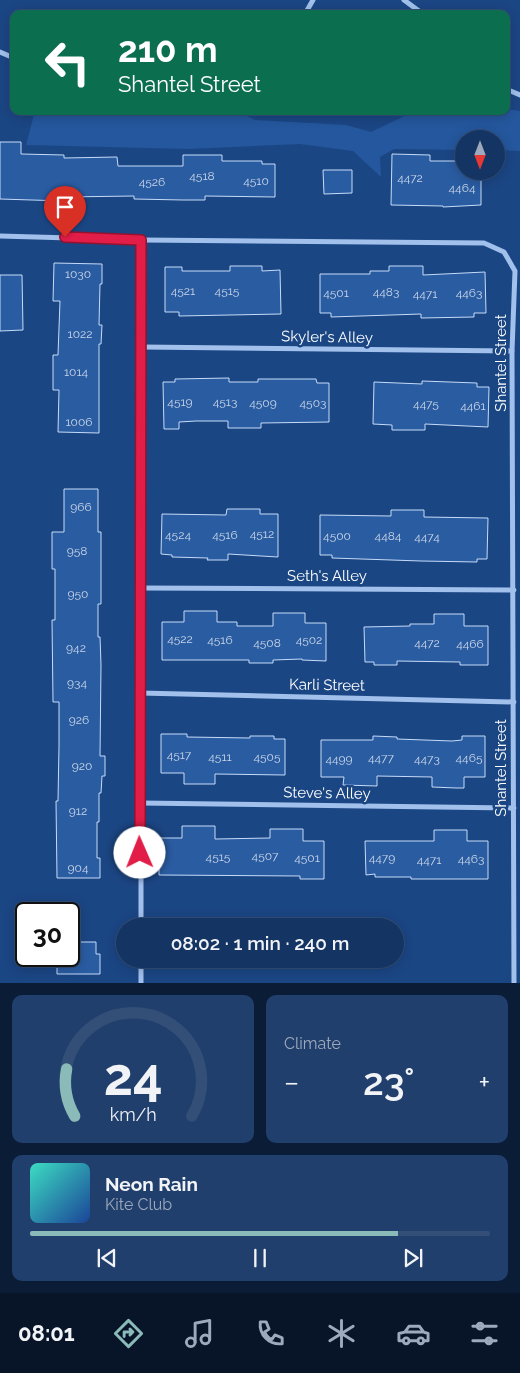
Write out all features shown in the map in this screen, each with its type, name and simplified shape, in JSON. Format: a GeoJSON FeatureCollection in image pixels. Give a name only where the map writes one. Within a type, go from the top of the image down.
{"type":"FeatureCollection","features":[{"type":"Feature","properties":{"kind":"street"},"geometry":{"type":"LineString","coordinates":[[404,0],[418,10]]}},
{"type":"Feature","properties":{"kind":"street","name":"Shantel Street"},"geometry":{"type":"LineString","coordinates":[[0,236],[141,240],[484,243],[504,252],[515,271],[512,351],[514,983]]}},
{"type":"Feature","properties":{"kind":"street"},"geometry":{"type":"LineString","coordinates":[[141,240],[141,918]]}},
{"type":"Feature","properties":{"kind":"street","name":"Skyler's Alley"},"geometry":{"type":"LineString","coordinates":[[142,347],[512,351]]}},
{"type":"Feature","properties":{"kind":"street","name":"Seth's Alley"},"geometry":{"type":"LineString","coordinates":[[140,588],[514,590]]}},
{"type":"Feature","properties":{"kind":"street","name":"Karli Street"},"geometry":{"type":"LineString","coordinates":[[140,693],[514,702]]}},
{"type":"Feature","properties":{"kind":"street","name":"Steve's Alley"},"geometry":{"type":"LineString","coordinates":[[140,803],[514,808]]}},
{"type":"Feature","properties":{"kind":"street"},"geometry":{"type":"LineString","coordinates":[[141,968],[141,983]]}},
{"type":"Feature","properties":{"kind":"shaded area"},"geometry":{"type":"Polygon","coordinates":[[[510,110],[520,111],[520,151],[505,150],[505,130],[455,130],[455,150],[394,149],[380,157],[381,177],[353,151],[300,144],[188,149],[26,145],[34,115],[245,115],[255,120],[346,125],[371,132],[407,115],[510,115],[510,110]]]}},
{"type":"Feature","properties":{"kind":"building"},"geometry":{"type":"Polygon","coordinates":[[[0,142],[21,142],[21,154],[64,155],[64,158],[117,157],[118,166],[183,166],[183,155],[222,155],[222,161],[262,161],[262,164],[275,164],[275,197],[205,196],[205,200],[134,199],[134,196],[64,197],[64,201],[0,199],[0,142]]]}},
{"type":"Feature","properties":{"kind":"building"},"geometry":{"type":"Polygon","coordinates":[[[392,154],[430,155],[430,161],[455,161],[455,180],[481,180],[481,205],[443,207],[391,205],[392,154]]]}},
{"type":"Feature","properties":{"kind":"building"},"geometry":{"type":"Polygon","coordinates":[[[323,170],[352,170],[352,193],[324,194],[323,170]]]}},
{"type":"Feature","properties":{"kind":"building"},"geometry":{"type":"Polygon","coordinates":[[[54,263],[102,264],[99,325],[102,325],[101,344],[99,344],[99,433],[58,432],[59,390],[53,390],[53,355],[58,355],[60,301],[53,301],[54,263]]]}},
{"type":"Feature","properties":{"kind":"building"},"geometry":{"type":"Polygon","coordinates":[[[230,266],[262,266],[262,271],[280,270],[281,314],[179,316],[179,312],[165,312],[165,267],[182,267],[182,271],[230,271],[230,266]]]}},
{"type":"Feature","properties":{"kind":"building"},"geometry":{"type":"Polygon","coordinates":[[[389,266],[423,266],[423,275],[485,272],[486,313],[474,313],[474,317],[421,318],[421,314],[331,317],[331,313],[320,313],[320,274],[370,274],[370,271],[389,271],[389,266]]]}},
{"type":"Feature","properties":{"kind":"building"},"geometry":{"type":"Polygon","coordinates":[[[0,275],[22,275],[23,330],[0,331],[0,275]]]}},
{"type":"Feature","properties":{"kind":"building"},"geometry":{"type":"Polygon","coordinates":[[[229,378],[229,382],[258,382],[258,379],[316,379],[317,383],[329,383],[329,422],[261,423],[261,428],[228,428],[228,421],[196,421],[179,422],[179,429],[164,429],[163,382],[175,382],[175,379],[229,378]]]}},
{"type":"Feature","properties":{"kind":"building"},"geometry":{"type":"Polygon","coordinates":[[[422,381],[477,383],[477,387],[489,387],[488,427],[425,424],[425,430],[392,430],[392,425],[373,424],[374,382],[422,384],[422,381]]]}},
{"type":"Feature","properties":{"kind":"building"},"geometry":{"type":"Polygon","coordinates":[[[64,489],[98,489],[98,532],[101,532],[101,604],[98,604],[98,637],[100,637],[101,665],[100,756],[105,756],[105,776],[102,776],[101,793],[99,793],[99,822],[97,822],[97,858],[100,858],[100,878],[57,878],[56,801],[58,801],[59,702],[53,702],[52,620],[55,620],[55,569],[52,569],[52,532],[64,532],[64,489]]]}},
{"type":"Feature","properties":{"kind":"building"},"geometry":{"type":"Polygon","coordinates":[[[227,509],[260,509],[260,514],[278,514],[278,557],[228,554],[228,560],[207,560],[208,558],[172,557],[172,555],[161,554],[162,514],[226,515],[227,509]]]}},
{"type":"Feature","properties":{"kind":"building"},"geometry":{"type":"Polygon","coordinates":[[[391,510],[424,510],[424,517],[488,518],[487,559],[477,559],[477,562],[421,561],[332,558],[332,555],[320,555],[320,515],[391,516],[391,510]]]}},
{"type":"Feature","properties":{"kind":"building"},"geometry":{"type":"Polygon","coordinates":[[[184,611],[217,611],[217,622],[237,622],[237,626],[273,626],[273,613],[305,613],[305,623],[326,623],[326,661],[302,659],[273,660],[273,663],[249,663],[249,660],[162,660],[162,622],[184,622],[184,611]]]}},
{"type":"Feature","properties":{"kind":"building"},"geometry":{"type":"Polygon","coordinates":[[[434,614],[464,614],[464,626],[488,626],[488,665],[460,665],[460,662],[397,661],[397,665],[374,665],[374,662],[365,662],[364,627],[434,624],[434,614]]]}},
{"type":"Feature","properties":{"kind":"building"},"geometry":{"type":"Polygon","coordinates":[[[161,734],[187,734],[187,737],[250,738],[250,736],[274,736],[274,739],[285,739],[285,775],[215,774],[215,784],[184,784],[184,773],[161,773],[161,734]]]}},
{"type":"Feature","properties":{"kind":"building"},"geometry":{"type":"Polygon","coordinates":[[[373,736],[452,741],[462,740],[462,736],[485,736],[485,777],[464,777],[464,788],[456,788],[432,787],[432,777],[377,776],[377,786],[343,785],[344,777],[321,777],[321,740],[373,740],[373,736]]]}},
{"type":"Feature","properties":{"kind":"building"},"geometry":{"type":"Polygon","coordinates":[[[182,826],[215,826],[215,839],[270,838],[270,829],[303,829],[303,841],[324,841],[324,879],[300,879],[300,876],[159,875],[159,838],[182,838],[182,826]]]}},
{"type":"Feature","properties":{"kind":"building"},"geometry":{"type":"Polygon","coordinates":[[[434,830],[467,830],[467,841],[488,841],[488,879],[411,879],[411,877],[375,877],[375,874],[366,875],[365,841],[434,841],[434,830]]]}},
{"type":"Feature","properties":{"kind":"building"},"geometry":{"type":"Polygon","coordinates":[[[80,942],[96,942],[96,954],[100,954],[100,974],[57,974],[57,967],[80,967],[80,942]]]}},
{"type":"Feature","properties":{"kind":"route"},"geometry":{"type":"LineString","coordinates":[[65,237],[141,240],[140,853]]}}]}
